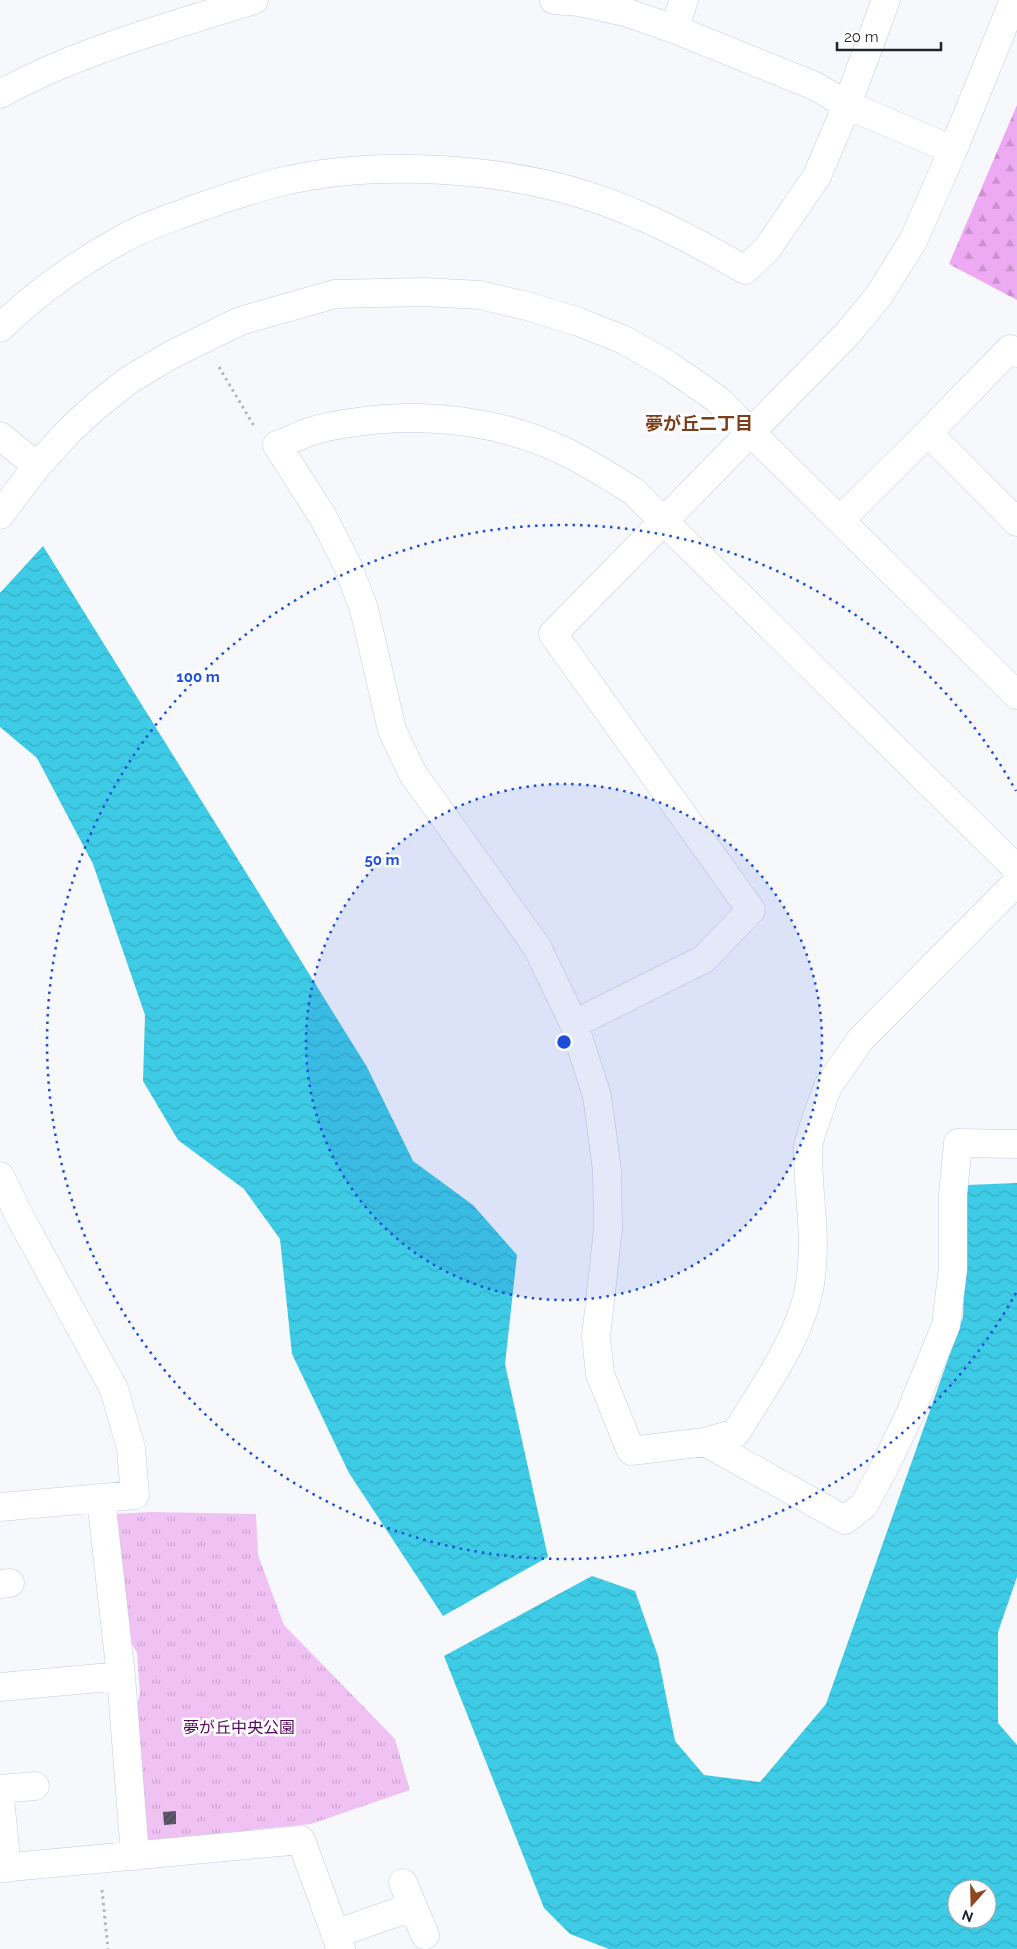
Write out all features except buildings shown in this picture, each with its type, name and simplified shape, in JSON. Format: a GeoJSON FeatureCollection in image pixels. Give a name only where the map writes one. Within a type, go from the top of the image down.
{"type":"FeatureCollection","features":[{"type":"Feature","properties":{"kind":"street"},"geometry":{"type":"LineString","coordinates":[[0,94],[46,71],[94,53],[254,0]]}},
{"type":"Feature","properties":{"kind":"street"},"geometry":{"type":"LineString","coordinates":[[554,0],[579,2],[625,12],[674,29],[815,86],[847,105],[953,150]]}},
{"type":"Feature","properties":{"kind":"street"},"geometry":{"type":"LineString","coordinates":[[674,29],[684,0]]}},
{"type":"Feature","properties":{"kind":"street"},"geometry":{"type":"LineString","coordinates":[[0,328],[40,294],[81,265],[126,237],[160,222],[244,192],[281,181],[333,173],[376,170],[455,170],[549,185],[593,197],[650,219],[693,240],[745,270],[768,249],[817,176],[847,105],[886,0]]}},
{"type":"Feature","properties":{"kind":"street"},"geometry":{"type":"LineString","coordinates":[[574,1024],[704,959],[751,910],[553,634],[848,333],[878,297],[913,241],[953,150],[1014,0]]}},
{"type":"Feature","properties":{"kind":"street"},"geometry":{"type":"LineString","coordinates":[[0,515],[37,466],[70,430],[102,400],[129,380],[240,321],[335,294],[414,292],[480,295],[527,306],[579,322],[624,340],[668,365],[717,399],[752,431],[1017,695]]}},
{"type":"Feature","properties":{"kind":"street"},"geometry":{"type":"LineString","coordinates":[[841,519],[1010,349],[1017,354]]}},
{"type":"Feature","properties":{"kind":"street"},"geometry":{"type":"LineString","coordinates":[[1017,869],[633,491],[566,452],[526,436],[484,425],[426,417],[382,419],[340,425],[310,432],[277,445],[323,518],[348,566],[364,609],[392,730],[413,774],[537,947],[574,1024],[597,1096],[608,1170],[608,1229],[596,1337],[600,1374],[631,1451],[705,1442],[736,1433],[793,1336],[807,1300],[812,1274],[808,1146],[828,1086],[861,1039],[1017,882]]}},
{"type":"Feature","properties":{"kind":"street"},"geometry":{"type":"LineString","coordinates":[[928,433],[1017,522]]}},
{"type":"Feature","properties":{"kind":"street"},"geometry":{"type":"LineString","coordinates":[[0,436],[37,466]]}},
{"type":"Feature","properties":{"kind":"street"},"geometry":{"type":"LineString","coordinates":[[705,1442],[845,1520],[864,1505],[885,1466],[908,1416],[946,1325],[953,1268],[953,1194],[958,1143],[1017,1144]]}},
{"type":"Feature","properties":{"kind":"street"},"geometry":{"type":"LineString","coordinates":[[0,1176],[21,1219],[114,1389],[131,1448],[135,1495],[0,1507]]}},
{"type":"Feature","properties":{"kind":"street"},"geometry":{"type":"LineString","coordinates":[[101,1499],[121,1676],[135,1856]]}},
{"type":"Feature","properties":{"kind":"street"},"geometry":{"type":"LineString","coordinates":[[0,1687],[121,1676]]}},
{"type":"Feature","properties":{"kind":"street"},"geometry":{"type":"LineString","coordinates":[[0,1789],[35,1786]]}},
{"type":"Feature","properties":{"kind":"street"},"geometry":{"type":"LineString","coordinates":[[0,1798],[4,1868],[301,1840],[338,1942],[408,1895],[425,1935]]}},
{"type":"Feature","properties":{"kind":"path"},"geometry":{"type":"LineString","coordinates":[[203,339],[257,432],[277,445]]}},
{"type":"Feature","properties":{"kind":"path"},"geometry":{"type":"LineString","coordinates":[[97,1859],[108,1949]]}},
{"type":"Feature","properties":{"kind":"green space"},"geometry":{"type":"Polygon","coordinates":[[[1017,105],[1017,300],[949,264],[1017,105]]]}},
{"type":"Feature","properties":{"kind":"green space","name":"夢が丘中央公園"},"geometry":{"type":"Polygon","coordinates":[[[150,1512],[256,1514],[258,1555],[284,1625],[395,1739],[410,1790],[311,1824],[148,1840],[134,1720],[140,1693],[137,1653],[124,1629],[116,1514],[150,1512]]]}},
{"type":"Feature","properties":{"kind":"water"},"geometry":{"type":"Polygon","coordinates":[[[43,546],[367,1067],[413,1161],[473,1205],[517,1255],[505,1364],[548,1557],[443,1616],[349,1473],[292,1354],[280,1239],[244,1189],[178,1140],[143,1081],[145,1015],[93,864],[37,758],[0,727],[0,593],[43,546]]]}},
{"type":"Feature","properties":{"kind":"water"},"geometry":{"type":"Polygon","coordinates":[[[1017,1183],[1017,1577],[998,1632],[998,1723],[1017,1745],[1017,1949],[609,1949],[570,1934],[544,1908],[444,1656],[592,1576],[635,1591],[658,1656],[675,1741],[704,1775],[760,1782],[826,1704],[963,1317],[967,1185],[1017,1183]]]}},
{"type":"Feature","properties":{"kind":"district","name":"夢が丘二丁目"},"geometry":{"type":"Point","coordinates":[699,424]}}]}
